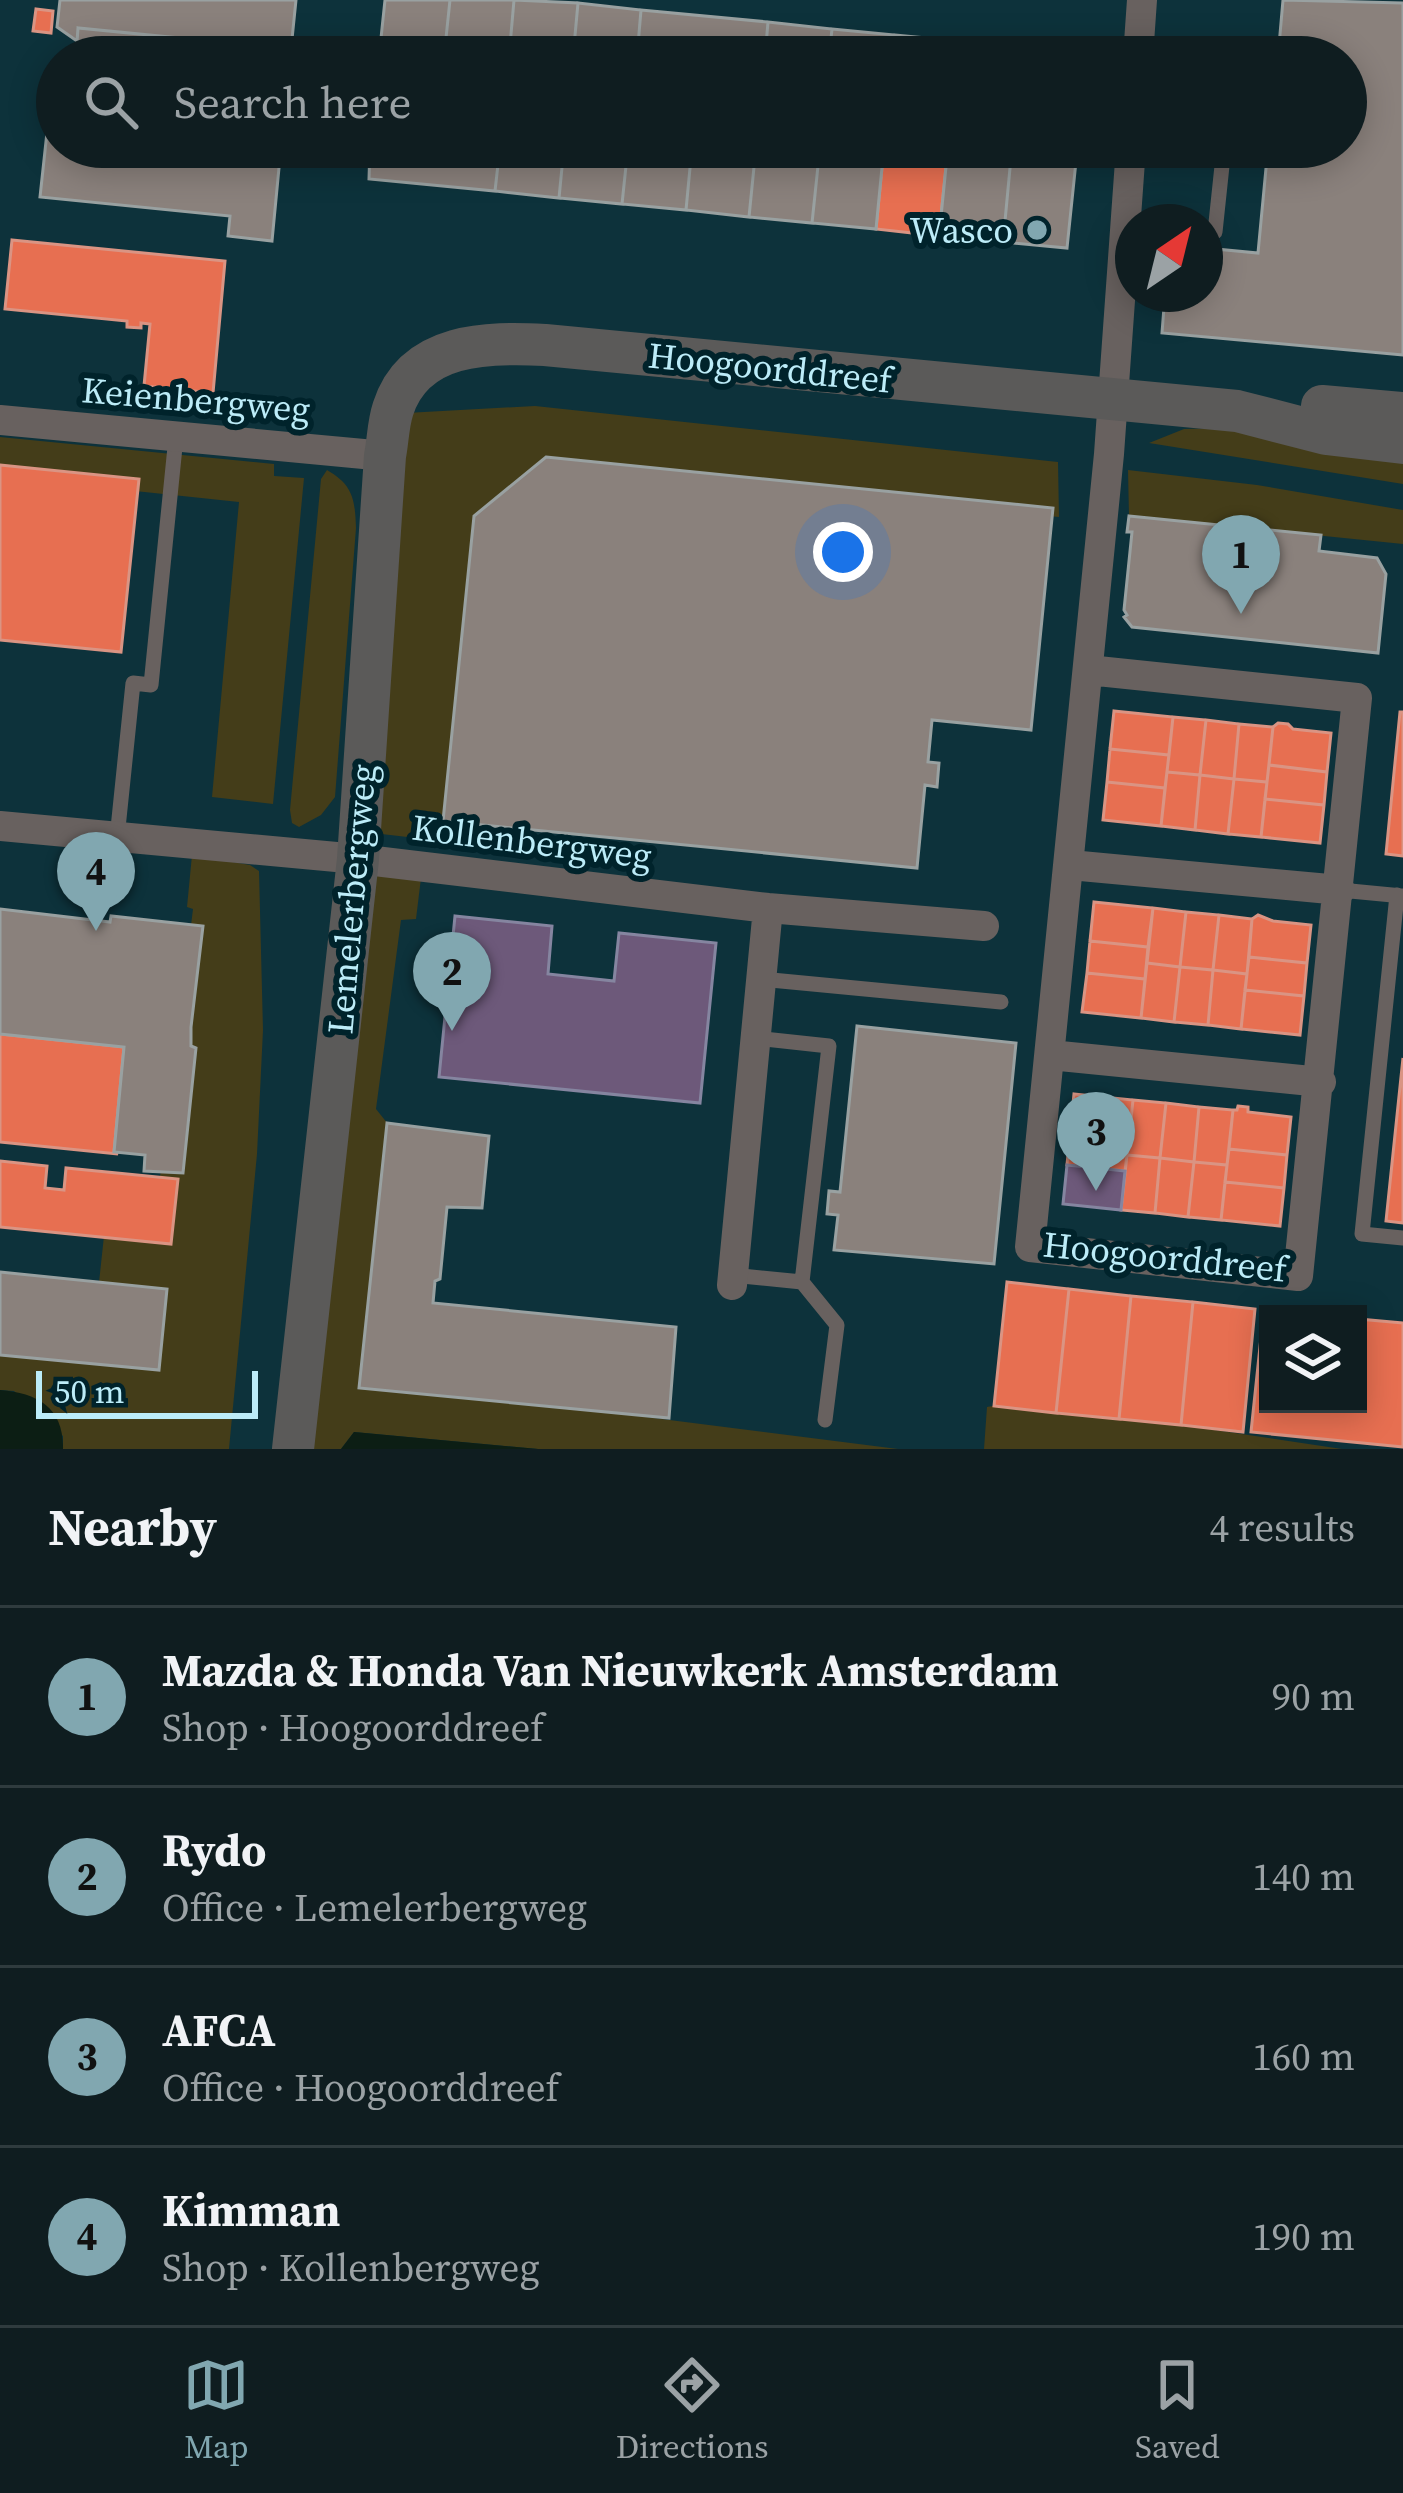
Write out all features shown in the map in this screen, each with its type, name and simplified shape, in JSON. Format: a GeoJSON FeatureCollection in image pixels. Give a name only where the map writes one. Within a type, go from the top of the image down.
{"type":"FeatureCollection","features":[{"type":"Feature","properties":{"kind":"street"},"geometry":{"type":"LineString","coordinates":[[1139,36],[1141,0]]}},
{"type":"Feature","properties":{"kind":"street"},"geometry":{"type":"LineString","coordinates":[[1130,168],[1130,204]]}},
{"type":"Feature","properties":{"kind":"street"},"geometry":{"type":"LineString","coordinates":[[1113,400],[1121,312]]}},
{"type":"Feature","properties":{"kind":"street","name":"Hoogoorddreef"},"geometry":{"type":"LineString","coordinates":[[430,362],[458,348],[492,343],[545,345],[1237,411],[1326,434],[1403,443]]}},
{"type":"Feature","properties":{"kind":"street","name":"Lemelerbergweg"},"geometry":{"type":"LineString","coordinates":[[292,1449],[358,859],[385,456],[393,408],[412,377],[430,362]]}},
{"type":"Feature","properties":{"kind":"street","name":"Hoogoorddreef"},"geometry":{"type":"LineString","coordinates":[[1088,670],[1358,698],[1298,1276],[1030,1247],[1113,400]]}},
{"type":"Feature","properties":{"kind":"street","name":"Hoogoorddreef"},"geometry":{"type":"LineString","coordinates":[[1237,411],[1289,404],[1403,412]]}},
{"type":"Feature","properties":{"kind":"street","name":"Keienbergweg"},"geometry":{"type":"LineString","coordinates":[[0,420],[385,456]]}},
{"type":"Feature","properties":{"kind":"street","name":"Kollenbergweg"},"geometry":{"type":"LineString","coordinates":[[0,826],[358,859],[768,908],[984,926]]}},
{"type":"Feature","properties":{"kind":"street"},"geometry":{"type":"LineString","coordinates":[[1070,865],[1340,890]]}},
{"type":"Feature","properties":{"kind":"street"},"geometry":{"type":"LineString","coordinates":[[732,1280],[768,908]]}},
{"type":"Feature","properties":{"kind":"street"},"geometry":{"type":"LineString","coordinates":[[1050,1055],[1321,1082]]}},
{"type":"Feature","properties":{"kind":"lane"},"geometry":{"type":"LineString","coordinates":[[1218,204],[1222,168]]}},
{"type":"Feature","properties":{"kind":"lane"},"geometry":{"type":"LineString","coordinates":[[116,838],[133,683],[151,685],[176,437]]}},
{"type":"Feature","properties":{"kind":"lane"},"geometry":{"type":"LineString","coordinates":[[1340,890],[1400,896],[1362,1234],[1403,1238]]}},
{"type":"Feature","properties":{"kind":"lane"},"geometry":{"type":"LineString","coordinates":[[761,980],[1001,1002]]}},
{"type":"Feature","properties":{"kind":"lane"},"geometry":{"type":"LineString","coordinates":[[755,1038],[830,1046],[802,1282],[837,1325],[825,1420]]}},
{"type":"Feature","properties":{"kind":"lane"},"geometry":{"type":"LineString","coordinates":[[732,1280],[802,1282]]}},
{"type":"Feature","properties":{"kind":"shaded area"},"geometry":{"type":"Polygon","coordinates":[[[0,0],[1403,0],[1403,1449],[0,1449],[0,0]]]}},
{"type":"Feature","properties":{"kind":"shaded area"},"geometry":{"type":"Polygon","coordinates":[[[535,406],[1058,462],[1059,517],[554,467],[485,522],[457,827],[442,841],[364,832],[406,413],[535,406]]]}},
{"type":"Feature","properties":{"kind":"shaded area"},"geometry":{"type":"Polygon","coordinates":[[[1224,428],[1403,460],[1403,484],[1149,443],[1184,429],[1224,428]]]}},
{"type":"Feature","properties":{"kind":"shaded area"},"geometry":{"type":"Polygon","coordinates":[[[0,437],[274,464],[274,476],[304,478],[273,804],[212,797],[239,502],[135,491],[135,478],[0,465],[0,437]]]}},
{"type":"Feature","properties":{"kind":"shaded area"},"geometry":{"type":"Polygon","coordinates":[[[327,470],[351,494],[356,528],[335,797],[321,815],[299,827],[292,823],[290,810],[321,479],[327,470]]]}},
{"type":"Feature","properties":{"kind":"shaded area"},"geometry":{"type":"Polygon","coordinates":[[[1128,470],[1257,485],[1403,510],[1403,544],[1129,516],[1128,470]]]}},
{"type":"Feature","properties":{"kind":"shaded area"},"geometry":{"type":"Polygon","coordinates":[[[192,855],[250,865],[259,871],[263,1030],[257,1154],[229,1449],[63,1449],[63,1436],[14,1391],[0,1390],[0,1349],[91,1357],[110,1180],[159,1185],[193,909],[187,907],[192,855]]]}},
{"type":"Feature","properties":{"kind":"shaded area"},"geometry":{"type":"Polygon","coordinates":[[[364,873],[421,878],[416,919],[401,920],[376,1109],[388,1124],[362,1381],[898,1449],[538,1449],[354,1432],[341,1449],[305,1449],[364,873]]]}},
{"type":"Feature","properties":{"kind":"shaded area"},"geometry":{"type":"Polygon","coordinates":[[[0,1390],[46,1405],[59,1423],[63,1449],[0,1449],[0,1390]]]}},
{"type":"Feature","properties":{"kind":"shaded area"},"geometry":{"type":"Polygon","coordinates":[[[1020,1401],[1342,1449],[984,1449],[987,1407],[1020,1401]]]}},
{"type":"Feature","properties":{"kind":"shaded area"},"geometry":{"type":"Polygon","coordinates":[[[354,1432],[538,1449],[341,1449],[354,1432]]]}},
{"type":"Feature","properties":{"kind":"building: Shops"},"geometry":{"type":"Polygon","coordinates":[[[36,9],[53,11],[51,33],[33,31],[36,9]]]}},
{"type":"Feature","properties":{"kind":"building: Shops"},"geometry":{"type":"Polygon","coordinates":[[[882,168],[946,168],[939,236],[876,229],[882,168]]]}},
{"type":"Feature","properties":{"kind":"building: Shops"},"geometry":{"type":"Polygon","coordinates":[[[12,240],[225,261],[213,393],[144,386],[150,324],[127,327],[127,321],[5,309],[12,240]]]}},
{"type":"Feature","properties":{"kind":"building: Shops"},"geometry":{"type":"Polygon","coordinates":[[[0,465],[139,479],[121,652],[0,640],[0,465]]]}},
{"type":"Feature","properties":{"kind":"building: Shops"},"geometry":{"type":"Polygon","coordinates":[[[1114,711],[1173,717],[1169,755],[1110,749],[1114,711]]]}},
{"type":"Feature","properties":{"kind":"building: Shops"},"geometry":{"type":"Polygon","coordinates":[[[1403,712],[1403,856],[1386,854],[1403,712]]]}},
{"type":"Feature","properties":{"kind":"building: Shops"},"geometry":{"type":"Polygon","coordinates":[[[1173,717],[1206,720],[1200,775],[1167,772],[1173,717]]]}},
{"type":"Feature","properties":{"kind":"building: Shops"},"geometry":{"type":"Polygon","coordinates":[[[1206,720],[1239,724],[1234,779],[1200,775],[1206,720]]]}},
{"type":"Feature","properties":{"kind":"building: Shops"},"geometry":{"type":"Polygon","coordinates":[[[1278,723],[1331,733],[1327,772],[1269,765],[1273,727],[1278,723]]]}},
{"type":"Feature","properties":{"kind":"building: Shops"},"geometry":{"type":"Polygon","coordinates":[[[1239,724],[1273,727],[1267,782],[1234,779],[1239,724]]]}},
{"type":"Feature","properties":{"kind":"building: Shops"},"geometry":{"type":"Polygon","coordinates":[[[1110,749],[1169,755],[1165,788],[1107,782],[1110,749]]]}},
{"type":"Feature","properties":{"kind":"building: Shops"},"geometry":{"type":"Polygon","coordinates":[[[1269,765],[1327,772],[1324,805],[1265,799],[1269,765]]]}},
{"type":"Feature","properties":{"kind":"building: Shops"},"geometry":{"type":"Polygon","coordinates":[[[1167,772],[1200,775],[1195,830],[1161,826],[1167,772]]]}},
{"type":"Feature","properties":{"kind":"building: Shops"},"geometry":{"type":"Polygon","coordinates":[[[1200,775],[1234,779],[1228,834],[1195,830],[1200,775]]]}},
{"type":"Feature","properties":{"kind":"building: Shops"},"geometry":{"type":"Polygon","coordinates":[[[1234,779],[1267,782],[1261,837],[1228,834],[1234,779]]]}},
{"type":"Feature","properties":{"kind":"building: Shops"},"geometry":{"type":"Polygon","coordinates":[[[1107,782],[1165,788],[1161,826],[1103,820],[1107,782]]]}},
{"type":"Feature","properties":{"kind":"building: Shops"},"geometry":{"type":"Polygon","coordinates":[[[1265,799],[1324,805],[1320,843],[1261,837],[1265,799]]]}},
{"type":"Feature","properties":{"kind":"building: Shops"},"geometry":{"type":"Polygon","coordinates":[[[1094,902],[1153,908],[1148,947],[1090,941],[1094,902]]]}},
{"type":"Feature","properties":{"kind":"building: Shops"},"geometry":{"type":"Polygon","coordinates":[[[1153,908],[1186,912],[1180,967],[1147,963],[1153,908]]]}},
{"type":"Feature","properties":{"kind":"building: Shops"},"geometry":{"type":"Polygon","coordinates":[[[1186,912],[1219,915],[1213,970],[1180,967],[1186,912]]]}},
{"type":"Feature","properties":{"kind":"building: Shops"},"geometry":{"type":"Polygon","coordinates":[[[1219,915],[1252,919],[1247,974],[1213,970],[1219,915]]]}},
{"type":"Feature","properties":{"kind":"building: Shops"},"geometry":{"type":"Polygon","coordinates":[[[1258,915],[1311,925],[1307,963],[1249,957],[1252,919],[1258,915]]]}},
{"type":"Feature","properties":{"kind":"building: Shops"},"geometry":{"type":"Polygon","coordinates":[[[1090,941],[1148,947],[1145,979],[1087,973],[1090,941]]]}},
{"type":"Feature","properties":{"kind":"building: Shops"},"geometry":{"type":"Polygon","coordinates":[[[1249,957],[1307,963],[1304,996],[1245,990],[1249,957]]]}},
{"type":"Feature","properties":{"kind":"building: Shops"},"geometry":{"type":"Polygon","coordinates":[[[1147,963],[1180,967],[1174,1022],[1141,1018],[1147,963]]]}},
{"type":"Feature","properties":{"kind":"building: Shops"},"geometry":{"type":"Polygon","coordinates":[[[1180,967],[1213,970],[1208,1025],[1174,1022],[1180,967]]]}},
{"type":"Feature","properties":{"kind":"building: Shops"},"geometry":{"type":"Polygon","coordinates":[[[1213,970],[1247,974],[1241,1029],[1208,1025],[1213,970]]]}},
{"type":"Feature","properties":{"kind":"building: Shops"},"geometry":{"type":"Polygon","coordinates":[[[1087,973],[1145,979],[1141,1018],[1082,1012],[1087,973]]]}},
{"type":"Feature","properties":{"kind":"building: Shops"},"geometry":{"type":"Polygon","coordinates":[[[1245,990],[1304,996],[1300,1035],[1241,1029],[1245,990]]]}},
{"type":"Feature","properties":{"kind":"building: Shops"},"geometry":{"type":"Polygon","coordinates":[[[0,1034],[124,1047],[114,1152],[118,1154],[0,1142],[0,1034]]]}},
{"type":"Feature","properties":{"kind":"building: Shops"},"geometry":{"type":"Polygon","coordinates":[[[1403,1058],[1403,1223],[1386,1221],[1403,1058]]]}},
{"type":"Feature","properties":{"kind":"building: Shops"},"geometry":{"type":"Polygon","coordinates":[[[1074,1094],[1133,1100],[1129,1138],[1070,1132],[1074,1094]]]}},
{"type":"Feature","properties":{"kind":"building: Shops"},"geometry":{"type":"Polygon","coordinates":[[[1133,1100],[1166,1103],[1160,1158],[1127,1155],[1133,1100]]]}},
{"type":"Feature","properties":{"kind":"building: Shops"},"geometry":{"type":"Polygon","coordinates":[[[1166,1103],[1199,1107],[1194,1162],[1160,1158],[1166,1103]]]}},
{"type":"Feature","properties":{"kind":"building: Shops"},"geometry":{"type":"Polygon","coordinates":[[[1199,1107],[1233,1110],[1227,1165],[1194,1162],[1199,1107]]]}},
{"type":"Feature","properties":{"kind":"building: Shops"},"geometry":{"type":"Polygon","coordinates":[[[1248,1107],[1248,1112],[1291,1117],[1287,1155],[1229,1149],[1233,1110],[1248,1107]]]}},
{"type":"Feature","properties":{"kind":"building: Shops"},"geometry":{"type":"Polygon","coordinates":[[[1070,1132],[1129,1138],[1125,1171],[1067,1165],[1070,1132]]]}},
{"type":"Feature","properties":{"kind":"building: Shops"},"geometry":{"type":"Polygon","coordinates":[[[1229,1149],[1287,1155],[1284,1188],[1225,1182],[1229,1149]]]}},
{"type":"Feature","properties":{"kind":"building: Shops"},"geometry":{"type":"Polygon","coordinates":[[[1127,1155],[1160,1158],[1155,1213],[1121,1210],[1127,1155]]]}},
{"type":"Feature","properties":{"kind":"building: Shops"},"geometry":{"type":"Polygon","coordinates":[[[1160,1158],[1194,1162],[1188,1217],[1155,1213],[1160,1158]]]}},
{"type":"Feature","properties":{"kind":"building: Shops"},"geometry":{"type":"Polygon","coordinates":[[[0,1161],[47,1166],[45,1188],[64,1190],[66,1168],[178,1179],[171,1244],[0,1227],[0,1161]]]}},
{"type":"Feature","properties":{"kind":"building: Shops"},"geometry":{"type":"Polygon","coordinates":[[[1194,1162],[1227,1165],[1221,1220],[1188,1217],[1194,1162]]]}},
{"type":"Feature","properties":{"kind":"building: Shops"},"geometry":{"type":"Polygon","coordinates":[[[1225,1182],[1284,1188],[1280,1226],[1221,1220],[1225,1182]]]}},
{"type":"Feature","properties":{"kind":"building: Shops"},"geometry":{"type":"Polygon","coordinates":[[[1007,1282],[1069,1289],[1056,1413],[994,1406],[1007,1282]]]}},
{"type":"Feature","properties":{"kind":"building: Shops"},"geometry":{"type":"Polygon","coordinates":[[[1069,1289],[1131,1296],[1119,1419],[1056,1413],[1069,1289]]]}},
{"type":"Feature","properties":{"kind":"building: Shops"},"geometry":{"type":"Polygon","coordinates":[[[1131,1296],[1193,1302],[1181,1425],[1119,1419],[1131,1296]]]}},
{"type":"Feature","properties":{"kind":"building: Shops"},"geometry":{"type":"Polygon","coordinates":[[[1193,1302],[1255,1309],[1243,1432],[1181,1425],[1193,1302]]]}},
{"type":"Feature","properties":{"kind":"building: Shops"},"geometry":{"type":"Polygon","coordinates":[[[1367,1320],[1403,1323],[1403,1447],[1251,1432],[1259,1356],[1259,1413],[1367,1413],[1367,1320]]]}},
{"type":"Feature","properties":{"kind":"building: Offices"},"geometry":{"type":"Polygon","coordinates":[[[455,916],[552,926],[548,974],[614,981],[619,933],[716,943],[700,1103],[439,1077],[455,916]]]}},
{"type":"Feature","properties":{"kind":"building: Offices"},"geometry":{"type":"Polygon","coordinates":[[[1067,1165],[1125,1171],[1121,1210],[1063,1204],[1067,1165]]]}},
{"type":"Feature","properties":{"kind":"building: Industry"},"geometry":{"type":"Polygon","coordinates":[[[60,0],[296,0],[292,36],[159,36],[78,28],[77,36],[70,36],[57,27],[60,0]]]}},
{"type":"Feature","properties":{"kind":"building: Industry"},"geometry":{"type":"Polygon","coordinates":[[[385,0],[450,0],[446,36],[381,36],[385,0]]]}},
{"type":"Feature","properties":{"kind":"building: Industry"},"geometry":{"type":"Polygon","coordinates":[[[450,0],[514,0],[511,36],[446,36],[450,0]]]}},
{"type":"Feature","properties":{"kind":"building: Industry"},"geometry":{"type":"Polygon","coordinates":[[[514,0],[578,3],[575,36],[511,36],[514,0]]]}},
{"type":"Feature","properties":{"kind":"building: Industry"},"geometry":{"type":"Polygon","coordinates":[[[1283,0],[1403,3],[1403,355],[1162,333],[1164,312],[1223,312],[1223,250],[1258,253],[1266,168],[1367,168],[1367,36],[1280,36],[1283,0]]]}},
{"type":"Feature","properties":{"kind":"building: Industry"},"geometry":{"type":"Polygon","coordinates":[[[578,3],[641,10],[639,36],[575,36],[578,3]]]}},
{"type":"Feature","properties":{"kind":"building: Industry"},"geometry":{"type":"Polygon","coordinates":[[[641,10],[768,22],[767,36],[639,36],[641,10]]]}},
{"type":"Feature","properties":{"kind":"building: Industry"},"geometry":{"type":"Polygon","coordinates":[[[768,22],[832,29],[831,36],[767,36],[768,22]]]}},
{"type":"Feature","properties":{"kind":"building: Industry"},"geometry":{"type":"Polygon","coordinates":[[[78,28],[159,36],[77,36],[78,28]]]}},
{"type":"Feature","properties":{"kind":"building: Industry"},"geometry":{"type":"Polygon","coordinates":[[[832,29],[895,35],[895,36],[831,36],[832,29]]]}},
{"type":"Feature","properties":{"kind":"building: Industry"},"geometry":{"type":"Polygon","coordinates":[[[43,168],[279,168],[272,241],[228,236],[230,216],[40,197],[43,168]]]}},
{"type":"Feature","properties":{"kind":"building: Industry"},"geometry":{"type":"Polygon","coordinates":[[[369,168],[498,168],[495,191],[369,179],[369,168]]]}},
{"type":"Feature","properties":{"kind":"building: Industry"},"geometry":{"type":"Polygon","coordinates":[[[498,168],[562,168],[559,198],[495,191],[498,168]]]}},
{"type":"Feature","properties":{"kind":"building: Industry"},"geometry":{"type":"Polygon","coordinates":[[[562,168],[626,168],[622,204],[559,198],[562,168]]]}},
{"type":"Feature","properties":{"kind":"building: Industry"},"geometry":{"type":"Polygon","coordinates":[[[626,168],[690,168],[686,210],[622,204],[626,168]]]}},
{"type":"Feature","properties":{"kind":"building: Industry"},"geometry":{"type":"Polygon","coordinates":[[[690,168],[754,168],[749,217],[686,210],[690,168]]]}},
{"type":"Feature","properties":{"kind":"building: Industry"},"geometry":{"type":"Polygon","coordinates":[[[754,168],[818,168],[812,223],[749,217],[754,168]]]}},
{"type":"Feature","properties":{"kind":"building: Industry"},"geometry":{"type":"Polygon","coordinates":[[[818,168],[882,168],[876,229],[812,223],[818,168]]]}},
{"type":"Feature","properties":{"kind":"building: Industry"},"geometry":{"type":"Polygon","coordinates":[[[946,168],[1010,168],[1003,242],[939,236],[946,168]]]}},
{"type":"Feature","properties":{"kind":"building: Industry"},"geometry":{"type":"Polygon","coordinates":[[[1010,168],[1075,168],[1067,248],[1003,242],[1010,168]]]}},
{"type":"Feature","properties":{"kind":"building: Industry"},"geometry":{"type":"Polygon","coordinates":[[[546,457],[1053,508],[1031,730],[932,720],[928,762],[939,763],[937,787],[925,785],[917,868],[443,821],[474,516],[546,457]]]}},
{"type":"Feature","properties":{"kind":"building: Industry"},"geometry":{"type":"Polygon","coordinates":[[[1129,516],[1321,535],[1319,551],[1377,558],[1386,574],[1378,653],[1132,627],[1124,617],[1132,532],[1127,532],[1129,516]]]}},
{"type":"Feature","properties":{"kind":"building: Industry"},"geometry":{"type":"Polygon","coordinates":[[[0,909],[110,922],[111,916],[203,926],[191,1027],[191,1046],[196,1048],[183,1173],[144,1171],[145,1155],[114,1152],[124,1047],[0,1034],[0,909]]]}},
{"type":"Feature","properties":{"kind":"building: Industry"},"geometry":{"type":"Polygon","coordinates":[[[857,1026],[1016,1043],[994,1264],[834,1250],[838,1215],[827,1214],[829,1191],[840,1192],[857,1026]]]}},
{"type":"Feature","properties":{"kind":"building: Industry"},"geometry":{"type":"Polygon","coordinates":[[[387,1123],[489,1136],[482,1208],[447,1207],[433,1303],[676,1327],[669,1418],[359,1388],[387,1123]]]}},
{"type":"Feature","properties":{"kind":"building: Industry"},"geometry":{"type":"Polygon","coordinates":[[[0,1272],[167,1289],[159,1370],[0,1355],[0,1272]]]}},
{"type":"Feature","properties":{"kind":"place","name":"Wasco"},"geometry":{"type":"Point","coordinates":[1037,230]}},
{"type":"Feature","properties":{"kind":"place","name":"Mazda & Honda Van Nieuwkerk Amsterdam"},"geometry":{"type":"Point","coordinates":[1241,614]}},
{"type":"Feature","properties":{"kind":"place","name":"Kimman"},"geometry":{"type":"Point","coordinates":[96,931]}},
{"type":"Feature","properties":{"kind":"place","name":"Rydo"},"geometry":{"type":"Point","coordinates":[452,1031]}},
{"type":"Feature","properties":{"kind":"place","name":"AFCA"},"geometry":{"type":"Point","coordinates":[1096,1191]}}]}
